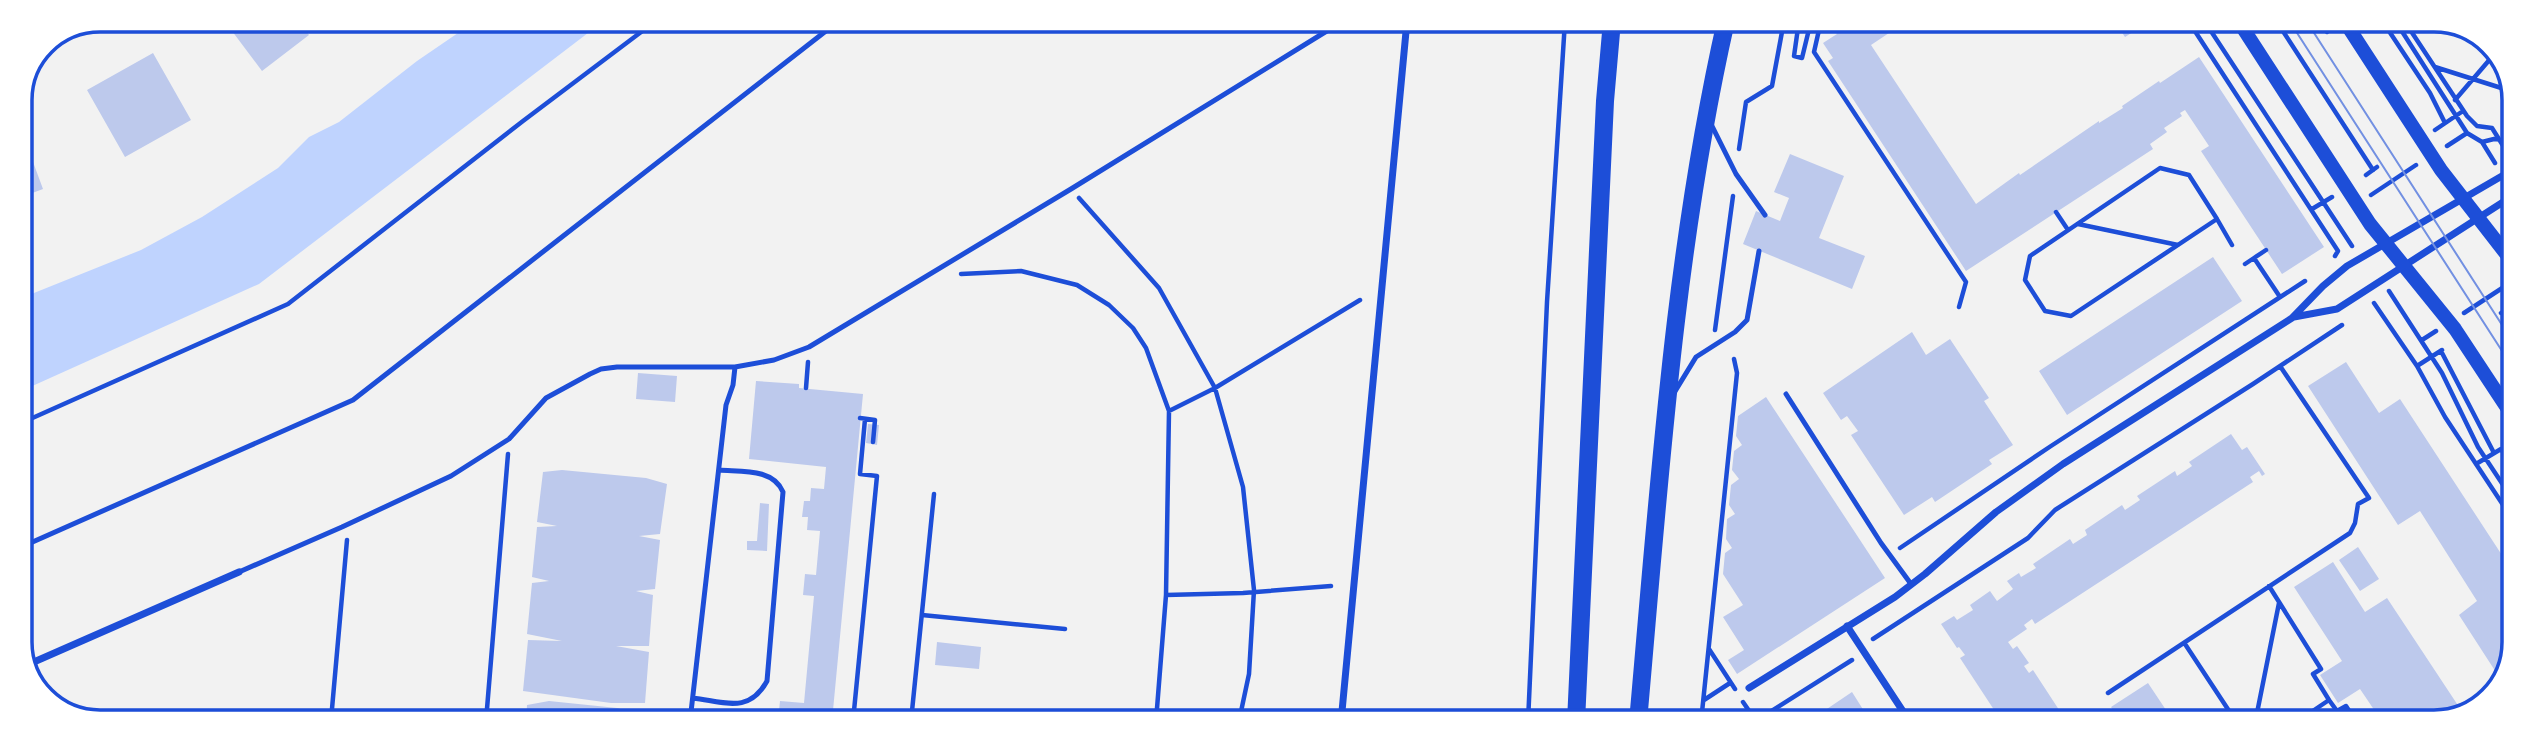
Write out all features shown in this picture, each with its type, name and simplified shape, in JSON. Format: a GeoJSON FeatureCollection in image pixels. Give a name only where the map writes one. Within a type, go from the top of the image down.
{"type":"FeatureCollection","features":[{"type":"Feature","properties":{"kind":"main road"},"geometry":{"type":"LineString","coordinates":[[1577,710],[1605,101],[1611,32]]}},
{"type":"Feature","properties":{"kind":"main road"},"geometry":{"type":"LineString","coordinates":[[1639,710],[1683,257],[1706,113],[1724,32]]}},
{"type":"Feature","properties":{"kind":"main road"},"geometry":{"type":"LineString","coordinates":[[2246,32],[2384,244],[2455,329],[2502,401]]}},
{"type":"Feature","properties":{"kind":"main road"},"geometry":{"type":"LineString","coordinates":[[2351,32],[2432,156],[2502,248]]}},
{"type":"Feature","properties":{"kind":"street"},"geometry":{"type":"LineString","coordinates":[[1342,710],[1406,32]]}},
{"type":"Feature","properties":{"kind":"street"},"geometry":{"type":"LineString","coordinates":[[1749,688],[1895,597],[1996,512],[2063,464],[2292,318],[2341,271],[2502,175]]}},
{"type":"Feature","properties":{"kind":"street"},"geometry":{"type":"LineString","coordinates":[[2292,318],[2337,309],[2502,203]]}},
{"type":"Feature","properties":{"kind":"street"},"geometry":{"type":"LineString","coordinates":[[35,662],[239,572]]}},
{"type":"Feature","properties":{"kind":"street"},"geometry":{"type":"LineString","coordinates":[[1847,626],[1902,710]]}},
{"type":"Feature","properties":{"kind":"lane"},"geometry":{"type":"LineString","coordinates":[[32,542],[353,400],[824,32]]}},
{"type":"Feature","properties":{"kind":"lane"},"geometry":{"type":"LineString","coordinates":[[239,572],[451,476],[509,439],[546,398],[601,369],[735,367],[774,360],[810,348],[1072,190],[1325,32]]}},
{"type":"Feature","properties":{"kind":"lane"},"geometry":{"type":"LineString","coordinates":[[1706,113],[1736,174],[1765,215]]}},
{"type":"Feature","properties":{"kind":"lane"},"geometry":{"type":"LineString","coordinates":[[1667,405],[1696,357],[1735,332],[1746,320],[1759,251]]}},
{"type":"Feature","properties":{"kind":"lane"},"geometry":{"type":"LineString","coordinates":[[691,710],[726,405],[733,385],[735,367]]}},
{"type":"Feature","properties":{"kind":"lane"},"geometry":{"type":"LineString","coordinates":[[1786,394],[1911,584]]}},
{"type":"Feature","properties":{"kind":"lane"},"geometry":{"type":"LineString","coordinates":[[693,698],[746,702],[760,694],[767,681],[783,492],[775,479],[766,475],[719,470]]}},
{"type":"Feature","properties":{"kind":"path"},"geometry":{"type":"LineString","coordinates":[[32,418],[288,304],[641,32]]}},
{"type":"Feature","properties":{"kind":"path"},"geometry":{"type":"LineString","coordinates":[[1529,710],[1547,302],[1564,32]]}},
{"type":"Feature","properties":{"kind":"path"},"geometry":{"type":"LineString","coordinates":[[1713,344],[1746,102],[1772,86],[1782,32]]}},
{"type":"Feature","properties":{"kind":"path"},"geometry":{"type":"LineString","coordinates":[[1797,32],[1794,56],[1802,58],[1808,32]]}},
{"type":"Feature","properties":{"kind":"path"},"geometry":{"type":"LineString","coordinates":[[1819,32],[1814,52],[1966,282],[1959,307]]}},
{"type":"Feature","properties":{"kind":"path"},"geometry":{"type":"LineString","coordinates":[[2196,32],[2338,251],[2331,263]]}},
{"type":"Feature","properties":{"kind":"path"},"geometry":{"type":"LineString","coordinates":[[2211,32],[2346,238]]}},
{"type":"Feature","properties":{"kind":"path"},"geometry":{"type":"LineString","coordinates":[[2284,32],[2375,169],[2366,175]]}},
{"type":"Feature","properties":{"kind":"path"},"geometry":{"type":"LineString","coordinates":[[2392,32],[2430,93],[2445,123]]}},
{"type":"Feature","properties":{"kind":"path"},"geometry":{"type":"LineString","coordinates":[[2402,32],[2467,133],[2482,142],[2493,160]]}},
{"type":"Feature","properties":{"kind":"path"},"geometry":{"type":"LineString","coordinates":[[2412,32],[2463,111],[2477,126],[2492,128],[2502,144]]}},
{"type":"Feature","properties":{"kind":"path"},"geometry":{"type":"LineString","coordinates":[[2455,100],[2489,60]]}},
{"type":"Feature","properties":{"kind":"path"},"geometry":{"type":"LineString","coordinates":[[2434,66],[2501,89]]}},
{"type":"Feature","properties":{"kind":"path"},"geometry":{"type":"LineString","coordinates":[[2431,133],[2463,111]]}},
{"type":"Feature","properties":{"kind":"path"},"geometry":{"type":"LineString","coordinates":[[2442,149],[2467,133]]}},
{"type":"Feature","properties":{"kind":"path"},"geometry":{"type":"LineString","coordinates":[[2482,142],[2502,140]]}},
{"type":"Feature","properties":{"kind":"path"},"geometry":{"type":"LineString","coordinates":[[2217,219],[2071,316],[2045,311],[2025,280],[2030,256],[2160,168],[2189,175],[2217,219],[2232,245]]}},
{"type":"Feature","properties":{"kind":"path"},"geometry":{"type":"LineString","coordinates":[[2380,189],[2409,170]]}},
{"type":"Feature","properties":{"kind":"path"},"geometry":{"type":"LineString","coordinates":[[1072,190],[1159,288],[1215,388],[1243,487],[1254,590],[1249,674],[1241,710]]}},
{"type":"Feature","properties":{"kind":"path"},"geometry":{"type":"LineString","coordinates":[[2312,209],[2336,194]]}},
{"type":"Feature","properties":{"kind":"path"},"geometry":{"type":"LineString","coordinates":[[2056,212],[2068,230]]}},
{"type":"Feature","properties":{"kind":"path"},"geometry":{"type":"LineString","coordinates":[[2333,220],[2344,212]]}},
{"type":"Feature","properties":{"kind":"path"},"geometry":{"type":"LineString","coordinates":[[2077,224],[2178,245]]}},
{"type":"Feature","properties":{"kind":"path"},"geometry":{"type":"LineString","coordinates":[[2245,264],[2266,250]]}},
{"type":"Feature","properties":{"kind":"path"},"geometry":{"type":"LineString","coordinates":[[2254,258],[2280,297]]}},
{"type":"Feature","properties":{"kind":"path"},"geometry":{"type":"LineString","coordinates":[[954,274],[1021,271],[1077,285],[1109,305],[1133,328],[1146,348],[1168,411],[1166,595],[1157,710]]}},
{"type":"Feature","properties":{"kind":"path"},"geometry":{"type":"LineString","coordinates":[[1890,555],[2051,446],[2315,275]]}},
{"type":"Feature","properties":{"kind":"path"},"geometry":{"type":"LineString","coordinates":[[2469,310],[2502,289]]}},
{"type":"Feature","properties":{"kind":"path"},"geometry":{"type":"LineString","coordinates":[[2390,292],[2432,357],[2502,483]]}},
{"type":"Feature","properties":{"kind":"path"},"geometry":{"type":"LineString","coordinates":[[2372,295],[2417,366],[2445,417],[2502,500]]}},
{"type":"Feature","properties":{"kind":"path"},"geometry":{"type":"LineString","coordinates":[[1168,411],[1215,388],[1360,300]]}},
{"type":"Feature","properties":{"kind":"path"},"geometry":{"type":"LineString","coordinates":[[2364,310],[2375,303]]}},
{"type":"Feature","properties":{"kind":"path"},"geometry":{"type":"LineString","coordinates":[[1773,710],[1855,658],[1862,647],[2028,538],[2055,510],[2343,324]]}},
{"type":"Feature","properties":{"kind":"path"},"geometry":{"type":"LineString","coordinates":[[2422,340],[2440,328]]}},
{"type":"Feature","properties":{"kind":"path"},"geometry":{"type":"LineString","coordinates":[[2417,366],[2451,344]]}},
{"type":"Feature","properties":{"kind":"path"},"geometry":{"type":"LineString","coordinates":[[806,388],[810,348]]}},
{"type":"Feature","properties":{"kind":"path"},"geometry":{"type":"LineString","coordinates":[[2441,351],[2494,453]]}},
{"type":"Feature","properties":{"kind":"path"},"geometry":{"type":"LineString","coordinates":[[1702,710],[1737,373],[1734,359]]}},
{"type":"Feature","properties":{"kind":"path"},"geometry":{"type":"LineString","coordinates":[[2108,692],[2350,533],[2355,523],[2358,504],[2369,498],[2280,366]]}},
{"type":"Feature","properties":{"kind":"path"},"geometry":{"type":"LineString","coordinates":[[854,710],[877,476],[860,474],[863,419],[875,420],[873,442]]}},
{"type":"Feature","properties":{"kind":"path"},"geometry":{"type":"LineString","coordinates":[[487,710],[509,439]]}},
{"type":"Feature","properties":{"kind":"path"},"geometry":{"type":"LineString","coordinates":[[2476,464],[2502,451]]}},
{"type":"Feature","properties":{"kind":"path"},"geometry":{"type":"LineString","coordinates":[[912,710],[934,494]]}},
{"type":"Feature","properties":{"kind":"path"},"geometry":{"type":"LineString","coordinates":[[332,710],[348,541]]}},
{"type":"Feature","properties":{"kind":"path"},"geometry":{"type":"LineString","coordinates":[[1166,595],[1331,586]]}},
{"type":"Feature","properties":{"kind":"path"},"geometry":{"type":"LineString","coordinates":[[2269,586],[2321,669],[2313,674],[2336,710]]}},
{"type":"Feature","properties":{"kind":"path"},"geometry":{"type":"LineString","coordinates":[[2258,710],[2279,602]]}},
{"type":"Feature","properties":{"kind":"path"},"geometry":{"type":"LineString","coordinates":[[922,615],[1065,629]]}},
{"type":"Feature","properties":{"kind":"path"},"geometry":{"type":"LineString","coordinates":[[2185,643],[2229,710]]}},
{"type":"Feature","properties":{"kind":"path"},"geometry":{"type":"LineString","coordinates":[[1703,701],[1730,682]]}},
{"type":"Feature","properties":{"kind":"path"},"geometry":{"type":"LineString","coordinates":[[2314,710],[2329,700]]}},
{"type":"Feature","properties":{"kind":"water"},"geometry":{"type":"Polygon","coordinates":[[[459,32],[589,32],[259,284],[32,386],[32,294],[141,250],[202,217],[278,168],[309,137],[339,122],[417,61],[459,32]]]}},
{"type":"Feature","properties":{"kind":"building"},"geometry":{"type":"Polygon","coordinates":[[[233,32],[307,32],[309,35],[262,71],[233,32]]]}},
{"type":"Feature","properties":{"kind":"building"},"geometry":{"type":"Polygon","coordinates":[[[1836,32],[1890,32],[1871,45],[1976,204],[2019,173],[2020,175],[2199,57],[2324,247],[2282,274],[2201,151],[2209,146],[2185,110],[2180,113],[2182,116],[2164,128],[2167,132],[2150,144],[2153,149],[1966,271],[1828,61],[1833,58],[1823,43],[1837,34],[1836,32]]]}},
{"type":"Feature","properties":{"kind":"building"},"geometry":{"type":"Polygon","coordinates":[[[153,53],[191,120],[125,157],[87,90],[153,53]]]}},
{"type":"Feature","properties":{"kind":"building"},"geometry":{"type":"Polygon","coordinates":[[[1790,154],[1844,176],[1819,238],[1865,256],[1852,289],[1743,244],[1756,211],[1780,221],[1789,198],[1774,192],[1790,154]]]}},
{"type":"Feature","properties":{"kind":"building"},"geometry":{"type":"Polygon","coordinates":[[[32,159],[43,189],[32,193],[32,159]]]}},
{"type":"Feature","properties":{"kind":"building"},"geometry":{"type":"Polygon","coordinates":[[[2213,257],[2242,301],[2067,415],[2039,371],[2213,257]]]}},
{"type":"Feature","properties":{"kind":"building"},"geometry":{"type":"Polygon","coordinates":[[[1912,332],[1926,355],[1950,339],[1989,398],[1984,401],[2013,445],[1989,460],[1992,464],[1935,502],[1932,497],[1904,515],[1851,435],[1858,431],[1847,416],[1841,420],[1823,393],[1912,332]]]}},
{"type":"Feature","properties":{"kind":"building"},"geometry":{"type":"Polygon","coordinates":[[[2346,362],[2379,413],[2400,399],[2502,555],[2502,651],[2496,672],[2459,615],[2477,601],[2420,511],[2398,525],[2308,386],[2346,362]]]}},
{"type":"Feature","properties":{"kind":"building"},"geometry":{"type":"Polygon","coordinates":[[[638,373],[677,376],[675,402],[636,399],[638,373]]]}},
{"type":"Feature","properties":{"kind":"building"},"geometry":{"type":"Polygon","coordinates":[[[756,381],[799,384],[799,388],[863,394],[833,710],[779,710],[780,701],[804,703],[814,596],[803,595],[805,574],[816,575],[820,531],[807,530],[808,517],[802,517],[804,501],[810,501],[811,488],[824,489],[826,467],[749,459],[756,381]]]}},
{"type":"Feature","properties":{"kind":"building"},"geometry":{"type":"Polygon","coordinates":[[[1766,397],[1885,578],[1737,674],[1728,660],[1744,650],[1723,617],[1743,605],[1723,574],[1725,553],[1732,548],[1726,539],[1727,519],[1735,514],[1729,505],[1731,485],[1739,479],[1732,470],[1734,451],[1742,445],[1736,436],[1738,416],[1766,397]]]}},
{"type":"Feature","properties":{"kind":"building"},"geometry":{"type":"Polygon","coordinates":[[[868,424],[879,425],[877,445],[866,443],[868,424]]]}},
{"type":"Feature","properties":{"kind":"building"},"geometry":{"type":"Polygon","coordinates":[[[2231,434],[2242,450],[2247,447],[2265,474],[2262,476],[2259,471],[2250,477],[2253,482],[2035,624],[2032,619],[2024,625],[2027,629],[2008,642],[2013,649],[2017,646],[2029,663],[2024,666],[2029,673],[2033,670],[2059,710],[1994,710],[1960,658],[1965,655],[1941,624],[1954,616],[1957,620],[1973,610],[1970,605],[1990,591],[1997,601],[2013,589],[2007,581],[2019,573],[2021,577],[2036,568],[2033,564],[2070,539],[2073,544],[2087,535],[2085,530],[2122,505],[2125,510],[2140,500],[2137,496],[2175,471],[2177,476],[2192,466],[2189,462],[2231,434]]]}},
{"type":"Feature","properties":{"kind":"building"},"geometry":{"type":"Polygon","coordinates":[[[562,470],[646,478],[667,484],[660,534],[639,536],[660,540],[655,589],[636,591],[653,595],[649,646],[616,646],[649,652],[645,703],[611,703],[523,691],[528,640],[562,641],[527,634],[532,583],[549,581],[532,577],[537,527],[557,526],[537,522],[543,472],[562,470]]]}},
{"type":"Feature","properties":{"kind":"building"},"geometry":{"type":"Polygon","coordinates":[[[760,503],[769,504],[767,551],[747,550],[747,541],[757,541],[760,503]]]}},
{"type":"Feature","properties":{"kind":"building"},"geometry":{"type":"Polygon","coordinates":[[[2358,547],[2379,579],[2360,591],[2339,560],[2358,547]]]}},
{"type":"Feature","properties":{"kind":"building"},"geometry":{"type":"Polygon","coordinates":[[[2333,562],[2365,612],[2387,598],[2458,706],[2435,710],[2374,710],[2360,689],[2338,703],[2320,675],[2342,661],[2294,587],[2333,562]]]}},
{"type":"Feature","properties":{"kind":"building"},"geometry":{"type":"Polygon","coordinates":[[[937,642],[981,647],[979,669],[935,665],[937,642]]]}},
{"type":"Feature","properties":{"kind":"building"},"geometry":{"type":"Polygon","coordinates":[[[2148,683],[2166,710],[2113,710],[2111,707],[2148,683]]]}},
{"type":"Feature","properties":{"kind":"building"},"geometry":{"type":"Polygon","coordinates":[[[1852,692],[1863,710],[1825,710],[1852,692]]]}},
{"type":"Feature","properties":{"kind":"building"},"geometry":{"type":"Polygon","coordinates":[[[549,701],[624,710],[527,710],[527,705],[549,701]]]}},
{"type":"Feature","properties":{"kind":"tram line"},"geometry":{"type":"LineString","coordinates":[[2296,32],[2502,351]]}},
{"type":"Feature","properties":{"kind":"tram line"},"geometry":{"type":"LineString","coordinates":[[2313,32],[2502,325]]}}]}
